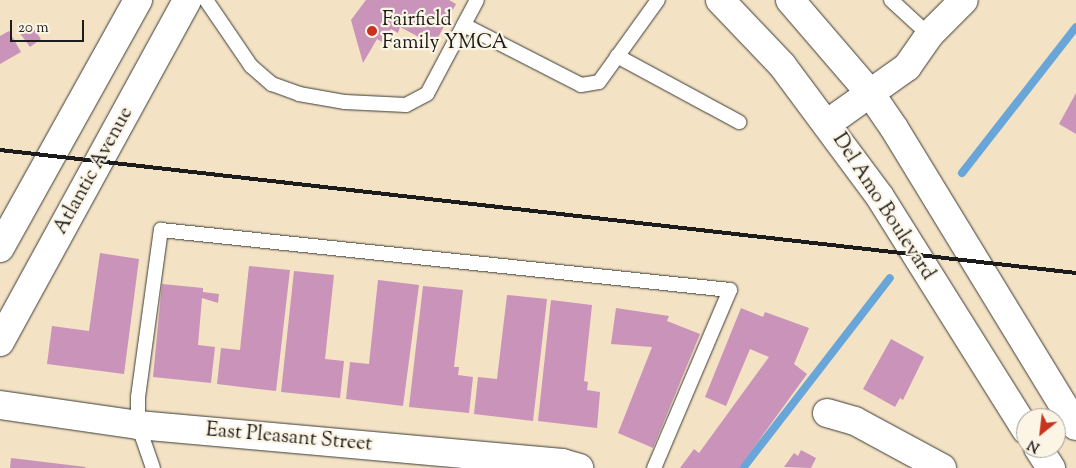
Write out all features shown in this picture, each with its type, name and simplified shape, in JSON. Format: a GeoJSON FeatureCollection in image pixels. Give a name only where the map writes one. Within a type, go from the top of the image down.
{"type":"FeatureCollection","features":[{"type":"Feature","properties":{"kind":"main road"},"geometry":{"type":"LineString","coordinates":[[0,248],[138,0]]}},
{"type":"Feature","properties":{"kind":"main road","name":"Atlantic Avenue"},"geometry":{"type":"LineString","coordinates":[[0,342],[187,0]]}},
{"type":"Feature","properties":{"kind":"main road","name":"Del Amo Boulevard"},"geometry":{"type":"LineString","coordinates":[[720,0],[782,65],[828,123],[880,197],[1016,414]]}},
{"type":"Feature","properties":{"kind":"main road"},"geometry":{"type":"LineString","coordinates":[[790,0],[870,93],[920,168],[1076,426]]}},
{"type":"Feature","properties":{"kind":"main road"},"geometry":{"type":"LineString","coordinates":[[828,123],[907,68],[928,35],[964,0]]}},
{"type":"Feature","properties":{"kind":"main road","name":"East Pleasant Street"},"geometry":{"type":"LineString","coordinates":[[0,405],[138,424],[552,462],[579,468]]}},
{"type":"Feature","properties":{"kind":"main road"},"geometry":{"type":"LineString","coordinates":[[827,413],[855,421],[942,468]]}},
{"type":"Feature","properties":{"kind":"lane"},"geometry":{"type":"LineString","coordinates":[[206,0],[224,30],[251,66],[272,84],[299,94],[345,102],[406,106],[427,94],[478,0]]}},
{"type":"Feature","properties":{"kind":"lane"},"geometry":{"type":"LineString","coordinates":[[464,25],[581,85],[598,82],[658,0]]}},
{"type":"Feature","properties":{"kind":"lane"},"geometry":{"type":"LineString","coordinates":[[891,0],[928,35]]}},
{"type":"Feature","properties":{"kind":"lane"},"geometry":{"type":"LineString","coordinates":[[617,56],[739,122]]}},
{"type":"Feature","properties":{"kind":"lane"},"geometry":{"type":"LineString","coordinates":[[153,468],[138,424],[138,397],[161,230],[730,290],[654,468]]}},
{"type":"Feature","properties":{"kind":"building","name":"Fairfield Family YMCA"},"geometry":{"type":"Polygon","coordinates":[[[366,0],[449,0],[456,4],[434,45],[400,27],[398,33],[391,29],[384,43],[377,39],[363,63],[351,20],[366,0]]]}},
{"type":"Feature","properties":{"kind":"building"},"geometry":{"type":"Polygon","coordinates":[[[30,24],[41,39],[30,47],[19,32],[30,24]]]}},
{"type":"Feature","properties":{"kind":"building"},"geometry":{"type":"Polygon","coordinates":[[[9,31],[21,52],[0,64],[0,36],[9,31]]]}},
{"type":"Feature","properties":{"kind":"building"},"geometry":{"type":"Polygon","coordinates":[[[1076,93],[1076,134],[1059,124],[1076,93]]]}},
{"type":"Feature","properties":{"kind":"building"},"geometry":{"type":"Polygon","coordinates":[[[100,253],[139,259],[124,374],[47,364],[52,326],[89,331],[100,253]]]}},
{"type":"Feature","properties":{"kind":"building"},"geometry":{"type":"Polygon","coordinates":[[[249,266],[290,270],[276,391],[217,384],[221,348],[240,350],[249,266]]]}},
{"type":"Feature","properties":{"kind":"building"},"geometry":{"type":"Polygon","coordinates":[[[294,271],[334,275],[325,359],[344,361],[340,398],[281,392],[294,271]]]}},
{"type":"Feature","properties":{"kind":"building"},"geometry":{"type":"Polygon","coordinates":[[[378,280],[419,285],[403,406],[346,399],[350,362],[369,364],[378,280]]]}},
{"type":"Feature","properties":{"kind":"building"},"geometry":{"type":"Polygon","coordinates":[[[162,284],[203,288],[203,292],[219,294],[218,303],[202,298],[198,345],[215,347],[211,383],[153,377],[162,284]]]}},
{"type":"Feature","properties":{"kind":"building"},"geometry":{"type":"Polygon","coordinates":[[[423,286],[463,290],[454,367],[459,367],[458,375],[473,377],[469,413],[409,407],[423,286]]]}},
{"type":"Feature","properties":{"kind":"building"},"geometry":{"type":"Polygon","coordinates":[[[507,295],[547,299],[533,421],[474,414],[478,377],[497,379],[507,295]]]}},
{"type":"Feature","properties":{"kind":"building"},"geometry":{"type":"Polygon","coordinates":[[[551,300],[592,305],[584,381],[588,382],[587,390],[600,392],[597,428],[538,421],[551,300]]]}},
{"type":"Feature","properties":{"kind":"building"},"geometry":{"type":"Polygon","coordinates":[[[616,308],[669,316],[667,321],[700,334],[653,448],[618,433],[652,347],[611,344],[616,308]]]}},
{"type":"Feature","properties":{"kind":"building"},"geometry":{"type":"Polygon","coordinates":[[[741,308],[763,317],[765,312],[809,328],[794,364],[807,374],[739,468],[680,468],[694,449],[699,453],[769,357],[750,349],[726,406],[705,397],[741,308]]]}},
{"type":"Feature","properties":{"kind":"building"},"geometry":{"type":"Polygon","coordinates":[[[891,339],[924,357],[903,400],[900,398],[895,407],[863,389],[891,339]]]}},
{"type":"Feature","properties":{"kind":"building"},"geometry":{"type":"Polygon","coordinates":[[[801,450],[816,458],[811,468],[784,467],[794,453],[798,456],[801,450]]]}},
{"type":"Feature","properties":{"kind":"building"},"geometry":{"type":"Polygon","coordinates":[[[11,458],[86,467],[10,468],[11,458]]]}},
{"type":"Feature","properties":{"kind":"waterway"},"geometry":{"type":"LineString","coordinates":[[962,173],[1076,27]]}},
{"type":"Feature","properties":{"kind":"waterway"},"geometry":{"type":"LineString","coordinates":[[743,468],[890,278]]}},
{"type":"Feature","properties":{"kind":"railway"},"geometry":{"type":"LineString","coordinates":[[0,150],[1076,273]]}},
{"type":"Feature","properties":{"kind":"place","name":"Fairfield Family YMCA"},"geometry":{"type":"Point","coordinates":[372,31]}}]}
